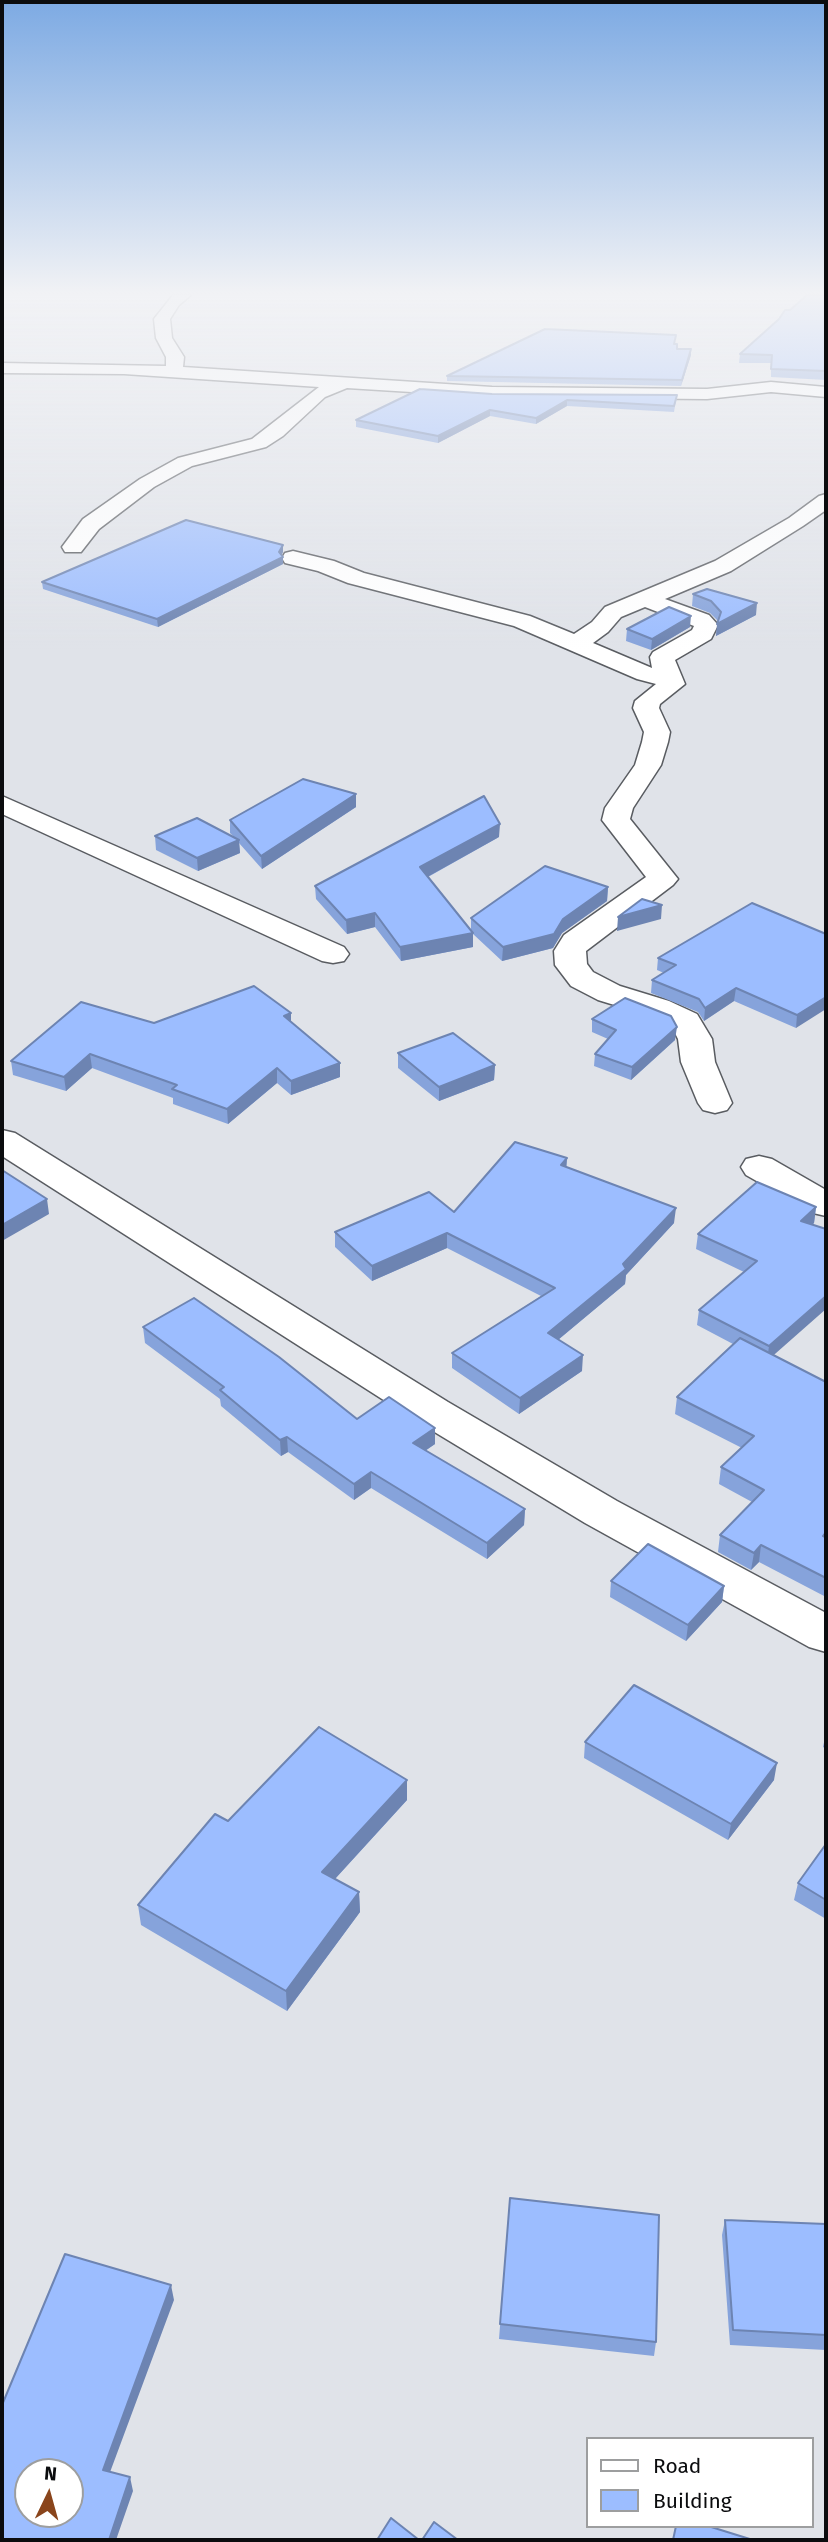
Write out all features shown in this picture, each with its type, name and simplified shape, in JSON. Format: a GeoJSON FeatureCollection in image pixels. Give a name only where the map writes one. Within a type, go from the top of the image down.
{"type":"FeatureCollection","features":[{"type":"Feature","properties":{"kind":"street"},"geometry":{"type":"LineString","coordinates":[[73,547],[91,524],[147,483],[186,462],[259,443],[296,414]]}},
{"type":"Feature","properties":{"kind":"street"},"geometry":{"type":"LineString","coordinates":[[576,644],[600,627],[613,612],[723,566],[796,523],[826,499]]}},
{"type":"Feature","properties":{"kind":"street"},"geometry":{"type":"LineString","coordinates":[[293,558],[326,566],[356,578],[522,621],[646,674],[671,681]]}},
{"type":"Feature","properties":{"kind":"street"},"geometry":{"type":"LineString","coordinates":[[645,600],[701,620],[706,625],[703,634],[662,657],[673,684],[648,701],[646,708],[657,732],[655,742],[648,765],[619,808],[617,820],[663,879],[575,942],[570,951],[571,965],[582,979],[609,993],[658,1008],[685,1021],[695,1039],[698,1062],[715,1103]]}},
{"type":"Feature","properties":{"kind":"street"},"geometry":{"type":"LineString","coordinates":[[2,804],[332,954]]}},
{"type":"Feature","properties":{"kind":"street"},"geometry":{"type":"LineString","coordinates":[[2,1141],[457,1426],[601,1512],[826,1634]]}},
{"type":"Feature","properties":{"kind":"street"},"geometry":{"type":"LineString","coordinates":[[759,1167],[826,1205]]}},
{"type":"Feature","properties":{"kind":"building"},"geometry":{"type":"Polygon","coordinates":[[[369,414],[483,414],[438,436],[356,420],[369,414]]]}},
{"type":"Feature","properties":{"kind":"building"},"geometry":{"type":"Polygon","coordinates":[[[511,414],[544,414],[536,418],[511,414]]]}},
{"type":"Feature","properties":{"kind":"building"},"geometry":{"type":"Polygon","coordinates":[[[186,520],[283,545],[279,552],[283,557],[157,619],[42,582],[186,520]]]}},
{"type":"Feature","properties":{"kind":"building"},"geometry":{"type":"Polygon","coordinates":[[[707,589],[757,603],[717,624],[721,612],[711,601],[693,594],[707,589]]]}},
{"type":"Feature","properties":{"kind":"building"},"geometry":{"type":"Polygon","coordinates":[[[669,607],[691,616],[652,639],[627,629],[669,607]]]}},
{"type":"Feature","properties":{"kind":"building"},"geometry":{"type":"Polygon","coordinates":[[[303,779],[356,794],[261,856],[230,820],[303,779]]]}},
{"type":"Feature","properties":{"kind":"building"},"geometry":{"type":"Polygon","coordinates":[[[484,796],[500,824],[420,867],[473,933],[400,947],[375,913],[346,920],[315,886],[484,796]]]}},
{"type":"Feature","properties":{"kind":"building"},"geometry":{"type":"Polygon","coordinates":[[[197,818],[239,840],[197,858],[155,836],[197,818]]]}},
{"type":"Feature","properties":{"kind":"building"},"geometry":{"type":"Polygon","coordinates":[[[545,866],[608,887],[563,919],[554,934],[503,947],[471,918],[545,866]]]}},
{"type":"Feature","properties":{"kind":"building"},"geometry":{"type":"Polygon","coordinates":[[[642,899],[662,905],[618,917],[642,899]]]}},
{"type":"Feature","properties":{"kind":"building"},"geometry":{"type":"Polygon","coordinates":[[[752,903],[826,934],[826,997],[797,1015],[736,988],[705,1008],[699,999],[652,980],[676,965],[658,958],[752,903]]]}},
{"type":"Feature","properties":{"kind":"building"},"geometry":{"type":"Polygon","coordinates":[[[254,986],[291,1013],[284,1016],[340,1063],[291,1081],[277,1068],[227,1109],[172,1089],[177,1085],[90,1054],[64,1077],[11,1061],[81,1002],[154,1023],[254,986]]]}},
{"type":"Feature","properties":{"kind":"building"},"geometry":{"type":"Polygon","coordinates":[[[625,998],[671,1016],[677,1027],[632,1067],[595,1054],[616,1030],[592,1019],[625,998]]]}},
{"type":"Feature","properties":{"kind":"building"},"geometry":{"type":"Polygon","coordinates":[[[453,1033],[495,1065],[439,1087],[398,1053],[453,1033]]]}},
{"type":"Feature","properties":{"kind":"building"},"geometry":{"type":"Polygon","coordinates":[[[515,1142],[567,1158],[561,1165],[676,1208],[623,1264],[626,1269],[548,1333],[583,1355],[520,1398],[452,1353],[555,1288],[447,1233],[372,1266],[335,1232],[429,1192],[454,1212],[515,1142]]]}},
{"type":"Feature","properties":{"kind":"building"},"geometry":{"type":"Polygon","coordinates":[[[2,1170],[47,1199],[2,1225],[2,1170]]]}},
{"type":"Feature","properties":{"kind":"building"},"geometry":{"type":"Polygon","coordinates":[[[757,1182],[816,1207],[801,1221],[826,1229],[826,1296],[769,1346],[699,1310],[757,1261],[698,1234],[757,1182]]]}},
{"type":"Feature","properties":{"kind":"building"},"geometry":{"type":"Polygon","coordinates":[[[194,1298],[279,1357],[357,1419],[389,1397],[435,1428],[413,1443],[525,1509],[487,1543],[371,1472],[354,1484],[287,1437],[280,1440],[220,1390],[224,1387],[143,1327],[194,1298]]]}},
{"type":"Feature","properties":{"kind":"building"},"geometry":{"type":"Polygon","coordinates":[[[740,1338],[826,1382],[826,1532],[823,1536],[826,1538],[826,1578],[761,1545],[754,1553],[720,1535],[764,1490],[721,1467],[754,1436],[677,1397],[740,1338]]]}},
{"type":"Feature","properties":{"kind":"building"},"geometry":{"type":"Polygon","coordinates":[[[648,1544],[724,1586],[688,1625],[611,1581],[648,1544]]]}},
{"type":"Feature","properties":{"kind":"building"},"geometry":{"type":"Polygon","coordinates":[[[634,1685],[777,1763],[731,1824],[585,1742],[634,1685]]]}},
{"type":"Feature","properties":{"kind":"building"},"geometry":{"type":"Polygon","coordinates":[[[319,1727],[407,1780],[322,1872],[359,1892],[286,1991],[138,1905],[215,1814],[228,1821],[319,1727]]]}},
{"type":"Feature","properties":{"kind":"building"},"geometry":{"type":"Polygon","coordinates":[[[826,1844],[826,1900],[798,1883],[826,1844]]]}},
{"type":"Feature","properties":{"kind":"building"},"geometry":{"type":"Polygon","coordinates":[[[510,2198],[659,2215],[656,2342],[500,2324],[510,2198]]]}},
{"type":"Feature","properties":{"kind":"building"},"geometry":{"type":"Polygon","coordinates":[[[725,2220],[826,2224],[826,2335],[733,2330],[725,2220]]]}},
{"type":"Feature","properties":{"kind":"building"},"geometry":{"type":"Polygon","coordinates":[[[65,2254],[171,2285],[103,2470],[130,2477],[109,2540],[2,2540],[2,2405],[65,2254]]]}},
{"type":"Feature","properties":{"kind":"building"},"geometry":{"type":"Polygon","coordinates":[[[391,2518],[419,2540],[377,2540],[391,2518]]]}},
{"type":"Feature","properties":{"kind":"building"},"geometry":{"type":"Polygon","coordinates":[[[434,2522],[458,2540],[422,2540],[434,2522]]]}},
{"type":"Feature","properties":{"kind":"building"},"geometry":{"type":"Polygon","coordinates":[[[676,2528],[714,2528],[753,2540],[673,2540],[676,2528]]]}}]}
